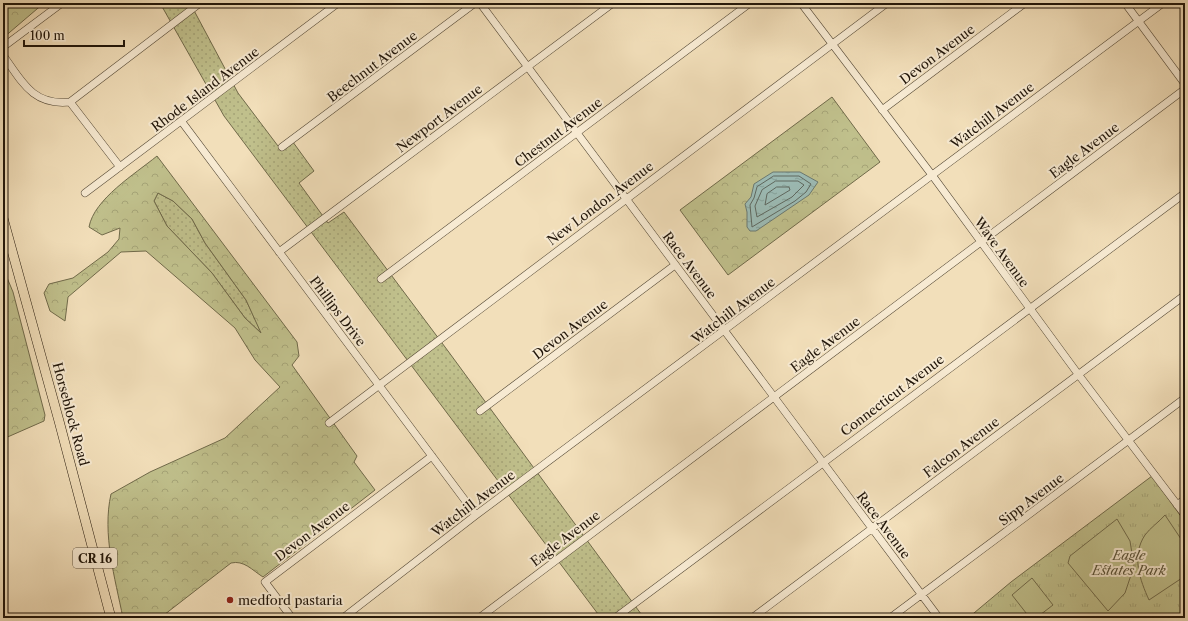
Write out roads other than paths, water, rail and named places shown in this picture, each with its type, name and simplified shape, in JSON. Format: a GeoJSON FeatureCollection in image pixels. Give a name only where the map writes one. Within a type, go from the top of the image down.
{"type":"FeatureCollection","features":[{"type":"Feature","properties":{"kind":"main road","name":"Horseblock Road"},"geometry":{"type":"LineString","coordinates":[[3,218],[111,618]]}},
{"type":"Feature","properties":{"kind":"street"},"geometry":{"type":"LineString","coordinates":[[3,47],[62,3]]}},
{"type":"Feature","properties":{"kind":"street"},"geometry":{"type":"LineString","coordinates":[[3,55],[31,92],[44,100],[56,103],[70,102],[200,3]]}},
{"type":"Feature","properties":{"kind":"street","name":"Rhode Island Avenue"},"geometry":{"type":"LineString","coordinates":[[85,193],[182,122],[338,3]]}},
{"type":"Feature","properties":{"kind":"street","name":"Beechnut Avenue"},"geometry":{"type":"LineString","coordinates":[[282,147],[475,3]]}},
{"type":"Feature","properties":{"kind":"street","name":"Race Avenue"},"geometry":{"type":"LineString","coordinates":[[480,3],[724,332],[939,618]]}},
{"type":"Feature","properties":{"kind":"street","name":"Newport Avenue"},"geometry":{"type":"LineString","coordinates":[[279,252],[613,3]]}},
{"type":"Feature","properties":{"kind":"street","name":"Chestnut Avenue"},"geometry":{"type":"LineString","coordinates":[[381,279],[750,3]]}},
{"type":"Feature","properties":{"kind":"street","name":"Wave Avenue"},"geometry":{"type":"LineString","coordinates":[[801,3],[932,175],[1029,309],[1185,515]]}},
{"type":"Feature","properties":{"kind":"street","name":"New London Avenue"},"geometry":{"type":"LineString","coordinates":[[328,422],[887,3]]}},
{"type":"Feature","properties":{"kind":"street","name":"Devon Avenue"},"geometry":{"type":"LineString","coordinates":[[882,110],[1025,3]]}},
{"type":"Feature","properties":{"kind":"street"},"geometry":{"type":"LineString","coordinates":[[1125,3],[1185,84]]}},
{"type":"Feature","properties":{"kind":"street","name":"Watchill Avenue"},"geometry":{"type":"LineString","coordinates":[[343,618],[476,515],[724,332],[1163,3]]}},
{"type":"Feature","properties":{"kind":"street","name":"Eagle Avenue"},"geometry":{"type":"LineString","coordinates":[[479,618],[1185,89]]}},
{"type":"Feature","properties":{"kind":"street"},"geometry":{"type":"LineString","coordinates":[[70,102],[120,167]]}},
{"type":"Feature","properties":{"kind":"street","name":"Phillips Drive"},"geometry":{"type":"LineString","coordinates":[[182,122],[476,515]]}},
{"type":"Feature","properties":{"kind":"street","name":"Connecticut Avenue"},"geometry":{"type":"LineString","coordinates":[[615,618],[822,462],[1185,193]]}},
{"type":"Feature","properties":{"kind":"street","name":"Devon Avenue"},"geometry":{"type":"LineString","coordinates":[[480,411],[675,265]]}},
{"type":"Feature","properties":{"kind":"street","name":"Falcon Avenue"},"geometry":{"type":"LineString","coordinates":[[752,618],[1185,295]]}},
{"type":"Feature","properties":{"kind":"street","name":"Sipp Avenue"},"geometry":{"type":"LineString","coordinates":[[890,618],[1185,398]]}},
{"type":"Feature","properties":{"kind":"street","name":"Devon Avenue"},"geometry":{"type":"LineString","coordinates":[[292,618],[265,582],[432,456]]}},
{"type":"Feature","properties":{"kind":"street"},"geometry":{"type":"LineString","coordinates":[[1177,505],[1185,499]]}},
{"type":"Feature","properties":{"kind":"water"},"geometry":{"type":"Polygon","coordinates":[[[773,172],[800,172],[818,182],[809,195],[756,231],[750,231],[747,227],[747,212],[745,204],[751,197],[754,184],[773,172]]]}},
{"type":"Feature","properties":{"kind":"place","name":"medford pastaria"},"geometry":{"type":"Point","coordinates":[230,600]}},
{"type":"Feature","properties":{"kind":"park label","name":"Eagle Estates Park"},"geometry":{"type":"Point","coordinates":[1129,562]}}]}
